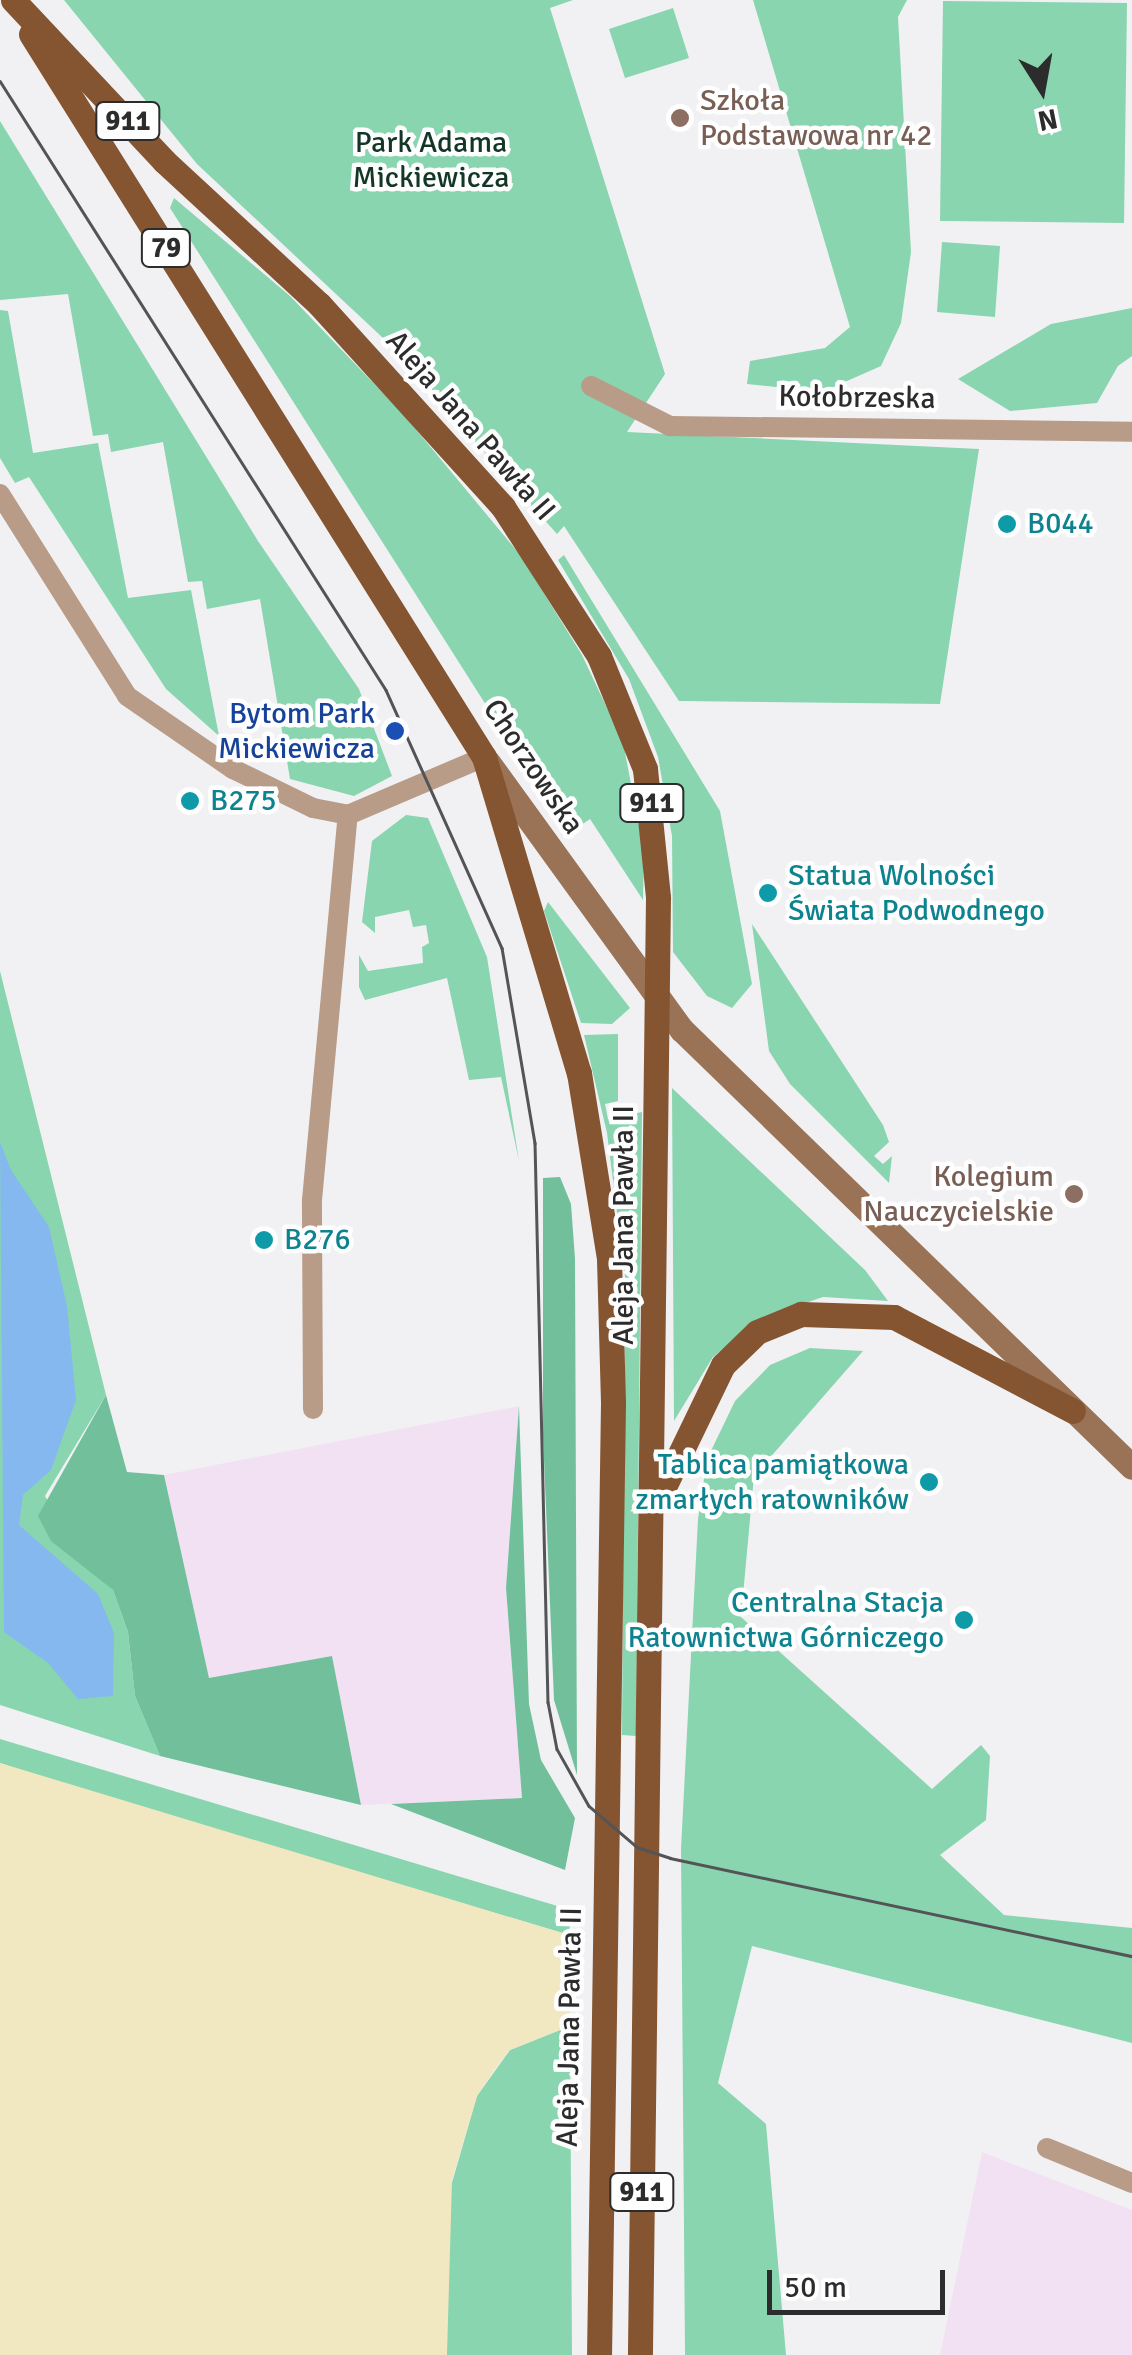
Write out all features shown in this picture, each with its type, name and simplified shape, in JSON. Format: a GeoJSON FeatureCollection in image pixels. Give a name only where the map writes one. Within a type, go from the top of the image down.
{"type":"FeatureCollection","features":[{"type":"Feature","properties":{"kind":"main road","name":"Aleja Jana Pawła II"},"geometry":{"type":"LineString","coordinates":[[11,0],[164,161],[375,362],[503,507],[580,623],[635,733],[653,807],[658,898],[654,1528],[640,2355]]}},
{"type":"Feature","properties":{"kind":"main road","name":"Chorzowska"},"geometry":{"type":"LineString","coordinates":[[11,0],[484,757],[627,962],[682,1030],[1132,1467]]}},
{"type":"Feature","properties":{"kind":"main road","name":"Aleja Jana Pawła II"},"geometry":{"type":"LineString","coordinates":[[484,757],[579,1073],[602,1192],[612,1403],[599,2355]]}},
{"type":"Feature","properties":{"kind":"main road"},"geometry":{"type":"LineString","coordinates":[[654,1528],[669,1465],[723,1365],[757,1332],[801,1314],[894,1317],[1074,1411]]}},
{"type":"Feature","properties":{"kind":"street","name":"Kołobrzeska"},"geometry":{"type":"LineString","coordinates":[[591,386],[670,426],[1132,432]]}},
{"type":"Feature","properties":{"kind":"street"},"geometry":{"type":"LineString","coordinates":[[0,494],[127,696],[233,769],[313,808],[348,816],[484,757]]}},
{"type":"Feature","properties":{"kind":"street"},"geometry":{"type":"LineString","coordinates":[[313,1410],[312,1200],[348,816]]}},
{"type":"Feature","properties":{"kind":"street"},"geometry":{"type":"LineString","coordinates":[[1047,2148],[1132,2183]]}},
{"type":"Feature","properties":{"kind":"shaded area"},"geometry":{"type":"Polygon","coordinates":[[[519,1406],[506,1588],[522,1798],[361,1805],[332,1656],[209,1679],[164,1475],[519,1406]]]}},
{"type":"Feature","properties":{"kind":"shaded area"},"geometry":{"type":"Polygon","coordinates":[[[982,2152],[1132,2210],[1132,2355],[940,2355],[982,2152]]]}},
{"type":"Feature","properties":{"kind":"green space","name":"Park Adama Mickiewicza"},"geometry":{"type":"Polygon","coordinates":[[[64,0],[573,0],[550,8],[665,374],[627,432],[979,449],[940,704],[679,701],[564,526],[557,534],[383,338],[197,164],[64,0]]]}},
{"type":"Feature","properties":{"kind":"green space"},"geometry":{"type":"Polygon","coordinates":[[[753,0],[907,0],[898,17],[911,252],[901,323],[881,366],[822,392],[747,384],[750,361],[825,348],[850,327],[753,0]]]}},
{"type":"Feature","properties":{"kind":"green space"},"geometry":{"type":"Polygon","coordinates":[[[943,1],[1127,3],[1124,223],[940,221],[943,1]]]}},
{"type":"Feature","properties":{"kind":"green space"},"geometry":{"type":"Polygon","coordinates":[[[673,8],[689,58],[625,78],[609,29],[673,8]]]}},
{"type":"Feature","properties":{"kind":"green space"},"geometry":{"type":"Polygon","coordinates":[[[0,121],[258,541],[359,689],[392,776],[354,796],[290,779],[260,599],[207,609],[202,581],[188,582],[163,442],[111,452],[108,434],[93,436],[68,294],[0,300],[0,121]]]}},
{"type":"Feature","properties":{"kind":"green space"},"geometry":{"type":"Polygon","coordinates":[[[174,198],[290,296],[404,415],[521,556],[582,655],[623,742],[644,852],[643,900],[590,819],[568,834],[170,208],[174,198]]]}},
{"type":"Feature","properties":{"kind":"green space"},"geometry":{"type":"Polygon","coordinates":[[[942,242],[1000,246],[995,317],[937,312],[942,242]]]}},
{"type":"Feature","properties":{"kind":"green space"},"geometry":{"type":"Polygon","coordinates":[[[1132,308],[1132,356],[1118,366],[1097,403],[1010,411],[958,379],[1051,324],[1132,308]]]}},
{"type":"Feature","properties":{"kind":"green space"},"geometry":{"type":"Polygon","coordinates":[[[0,310],[8,311],[33,453],[98,443],[128,598],[191,590],[219,736],[166,689],[29,477],[15,483],[0,458],[0,310]]]}},
{"type":"Feature","properties":{"kind":"green space"},"geometry":{"type":"Polygon","coordinates":[[[564,555],[720,811],[752,984],[732,1008],[707,996],[673,952],[672,836],[658,757],[629,679],[558,560],[564,555]]]}},
{"type":"Feature","properties":{"kind":"green space"},"geometry":{"type":"Polygon","coordinates":[[[406,815],[428,818],[487,957],[519,1161],[501,1077],[469,1080],[447,978],[365,1000],[359,987],[359,955],[368,971],[423,963],[422,947],[429,943],[426,925],[413,927],[409,910],[375,917],[375,933],[362,922],[372,841],[406,815]]]}},
{"type":"Feature","properties":{"kind":"green space"},"geometry":{"type":"Polygon","coordinates":[[[548,902],[630,1008],[612,1024],[581,1023],[544,911],[548,902]]]}},
{"type":"Feature","properties":{"kind":"green space"},"geometry":{"type":"Polygon","coordinates":[[[752,924],[883,1125],[889,1142],[874,1156],[883,1164],[892,1156],[889,1183],[790,1084],[769,1051],[752,924]]]}},
{"type":"Feature","properties":{"kind":"green space"},"geometry":{"type":"Polygon","coordinates":[[[0,971],[106,1395],[45,1496],[88,1568],[113,1590],[128,1632],[135,1696],[160,1756],[0,1705],[0,971]]]}},
{"type":"Feature","properties":{"kind":"green space"},"geometry":{"type":"Polygon","coordinates":[[[618,1034],[618,1101],[605,1104],[608,1119],[642,1112],[636,1736],[622,1735],[625,1276],[607,1133],[584,1035],[618,1034]]]}},
{"type":"Feature","properties":{"kind":"green space"},"geometry":{"type":"Polygon","coordinates":[[[672,1088],[865,1270],[888,1301],[823,1297],[761,1318],[713,1357],[674,1421],[672,1088]]]}},
{"type":"Feature","properties":{"kind":"green space"},"geometry":{"type":"Polygon","coordinates":[[[560,1177],[571,1204],[575,1259],[577,1775],[554,1700],[543,1436],[543,1178],[560,1177]]]}},
{"type":"Feature","properties":{"kind":"green space"},"geometry":{"type":"Polygon","coordinates":[[[810,1348],[863,1351],[754,1476],[741,1617],[932,1789],[981,1745],[990,1756],[986,1820],[940,1855],[1004,1915],[1132,1928],[1132,2043],[752,1946],[718,2083],[766,2124],[786,2355],[685,2355],[681,1849],[698,1519],[707,1459],[735,1401],[770,1365],[810,1348]]]}},
{"type":"Feature","properties":{"kind":"green space"},"geometry":{"type":"Polygon","coordinates":[[[106,1395],[127,1472],[164,1475],[209,1678],[332,1656],[361,1805],[160,1756],[135,1696],[128,1632],[113,1590],[51,1541],[38,1516],[106,1395]]]}},
{"type":"Feature","properties":{"kind":"green space"},"geometry":{"type":"Polygon","coordinates":[[[519,1406],[529,1704],[541,1760],[575,1818],[565,1870],[391,1804],[522,1798],[506,1588],[519,1406]]]}},
{"type":"Feature","properties":{"kind":"green space"},"geometry":{"type":"Polygon","coordinates":[[[0,1739],[571,1910],[569,1935],[40,1777],[0,1763],[0,1739]]]}},
{"type":"Feature","properties":{"kind":"green space"},"geometry":{"type":"Polygon","coordinates":[[[570,2026],[572,2355],[447,2355],[447,2200],[477,2096],[510,2050],[570,2026]]]}},
{"type":"Feature","properties":{"kind":"sand"},"geometry":{"type":"Polygon","coordinates":[[[0,1763],[569,1935],[570,2026],[510,2050],[495,2069],[477,2096],[452,2180],[447,2355],[0,2355],[0,1763]]]}},
{"type":"Feature","properties":{"kind":"water"},"geometry":{"type":"Polygon","coordinates":[[[0,1142],[11,1170],[49,1227],[67,1306],[76,1400],[51,1470],[23,1495],[19,1525],[98,1594],[114,1633],[113,1696],[78,1699],[48,1663],[4,1632],[0,1142]]]}},
{"type":"Feature","properties":{"kind":"tram line"},"geometry":{"type":"LineString","coordinates":[[0,81],[386,690],[502,948],[535,1143],[548,1702],[557,1749],[589,1806],[637,1847],[670,1858],[1132,1956]]}},
{"type":"Feature","properties":{"kind":"place","name":"Szkoła Podstawowa nr 42"},"geometry":{"type":"Point","coordinates":[680,118]}},
{"type":"Feature","properties":{"kind":"place","name":"B044"},"geometry":{"type":"Point","coordinates":[1007,524]}},
{"type":"Feature","properties":{"kind":"place","name":"Bytom Park Mickiewicza"},"geometry":{"type":"Point","coordinates":[395,731]}},
{"type":"Feature","properties":{"kind":"place","name":"B275"},"geometry":{"type":"Point","coordinates":[190,801]}},
{"type":"Feature","properties":{"kind":"place","name":"Statua Wolności Świata Podwodnego"},"geometry":{"type":"Point","coordinates":[768,893]}},
{"type":"Feature","properties":{"kind":"place","name":"Kolegium Nauczycielskie"},"geometry":{"type":"Point","coordinates":[1074,1194]}},
{"type":"Feature","properties":{"kind":"place","name":"B276"},"geometry":{"type":"Point","coordinates":[264,1240]}},
{"type":"Feature","properties":{"kind":"place","name":"Tablica pamiątkowa zmarłych ratowników"},"geometry":{"type":"Point","coordinates":[929,1482]}},
{"type":"Feature","properties":{"kind":"place","name":"Centralna Stacja Ratownictwa Górniczego"},"geometry":{"type":"Point","coordinates":[964,1620]}}]}
